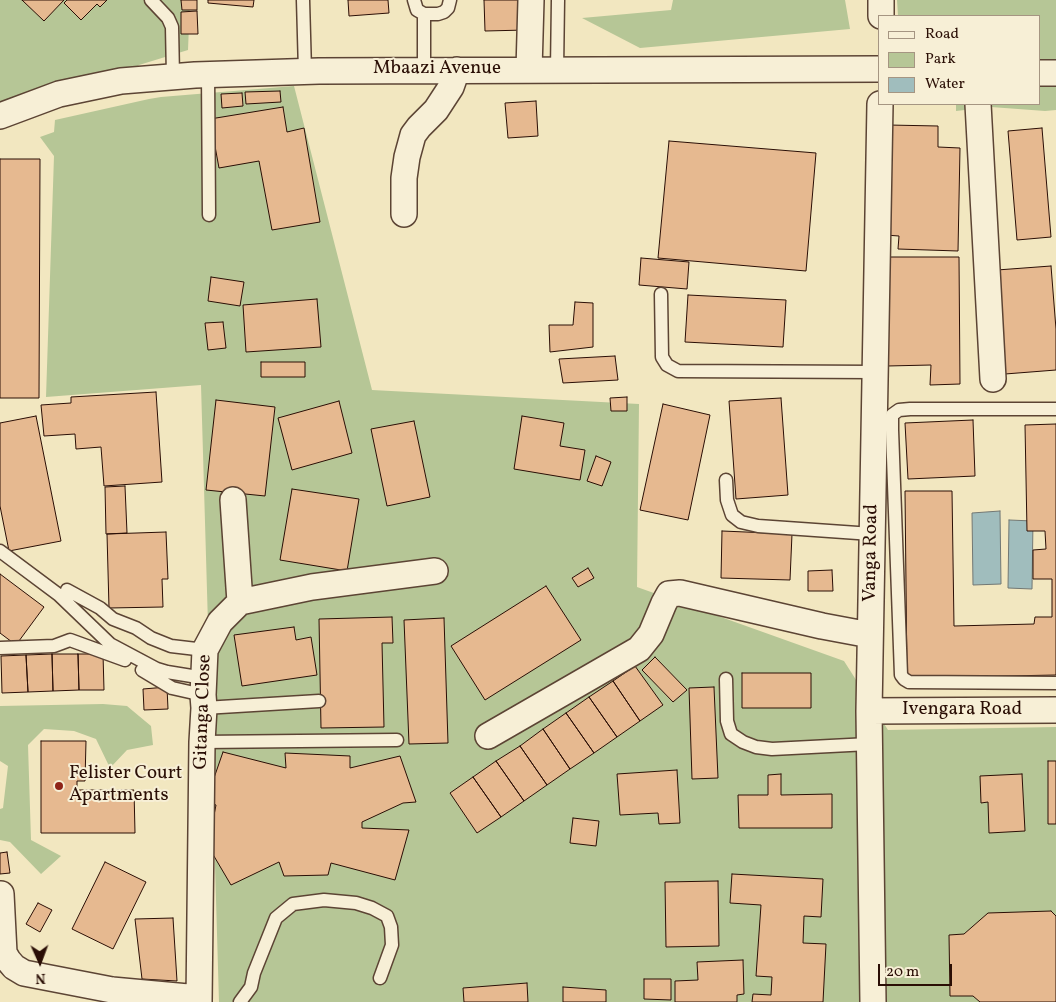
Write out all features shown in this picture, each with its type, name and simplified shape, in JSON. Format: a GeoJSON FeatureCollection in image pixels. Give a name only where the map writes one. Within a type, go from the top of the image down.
{"type":"FeatureCollection","features":[{"type":"Feature","properties":{"kind":"street"},"geometry":{"type":"LineString","coordinates":[[529,70],[531,0]]}},
{"type":"Feature","properties":{"kind":"street"},"geometry":{"type":"LineString","coordinates":[[881,0],[881,15]]}},
{"type":"Feature","properties":{"kind":"street","name":"Mbaazi Avenue"},"geometry":{"type":"LineString","coordinates":[[0,116],[59,94],[121,81],[208,74],[424,70],[878,70]]}},
{"type":"Feature","properties":{"kind":"street"},"geometry":{"type":"LineString","coordinates":[[404,214],[404,178],[413,135],[418,126],[436,110],[450,87],[457,70]]}},
{"type":"Feature","properties":{"kind":"street"},"geometry":{"type":"LineString","coordinates":[[1041,73],[1056,73]]}},
{"type":"Feature","properties":{"kind":"street","name":"Vanga Road"},"geometry":{"type":"LineString","coordinates":[[873,1002],[869,711],[880,105]]}},
{"type":"Feature","properties":{"kind":"street"},"geometry":{"type":"LineString","coordinates":[[978,105],[992,379]]}},
{"type":"Feature","properties":{"kind":"street"},"geometry":{"type":"LineString","coordinates":[[233,500],[240,602],[312,587],[435,571]]}},
{"type":"Feature","properties":{"kind":"street"},"geometry":{"type":"LineString","coordinates":[[488,736],[639,649],[651,634],[669,594],[680,593],[822,626],[870,635]]}},
{"type":"Feature","properties":{"kind":"street","name":"Gitanga Close"},"geometry":{"type":"LineString","coordinates":[[199,1000],[205,650],[220,622],[240,602]]}},
{"type":"Feature","properties":{"kind":"street","name":"Ivengara Road"},"geometry":{"type":"LineString","coordinates":[[869,711],[940,697],[1056,710]]}},
{"type":"Feature","properties":{"kind":"street"},"geometry":{"type":"LineString","coordinates":[[1,894],[4,953],[14,967],[24,973],[112,990],[199,1000]]}},
{"type":"Feature","properties":{"kind":"lane"},"geometry":{"type":"LineString","coordinates":[[151,0],[168,18],[172,27],[173,76]]}},
{"type":"Feature","properties":{"kind":"lane"},"geometry":{"type":"LineString","coordinates":[[302,0],[304,71]]}},
{"type":"Feature","properties":{"kind":"lane"},"geometry":{"type":"LineString","coordinates":[[414,0],[417,10],[424,14],[444,12],[448,8],[450,0]]}},
{"type":"Feature","properties":{"kind":"lane"},"geometry":{"type":"LineString","coordinates":[[557,70],[558,0]]}},
{"type":"Feature","properties":{"kind":"lane"},"geometry":{"type":"LineString","coordinates":[[424,14],[424,70]]}},
{"type":"Feature","properties":{"kind":"lane"},"geometry":{"type":"LineString","coordinates":[[208,74],[209,215]]}},
{"type":"Feature","properties":{"kind":"lane"},"geometry":{"type":"LineString","coordinates":[[661,294],[662,357],[667,365],[678,371],[875,372]]}},
{"type":"Feature","properties":{"kind":"lane"},"geometry":{"type":"LineString","coordinates":[[1056,409],[910,409],[899,410],[892,415],[901,675],[909,682],[940,697],[1056,683]]}},
{"type":"Feature","properties":{"kind":"lane"},"geometry":{"type":"LineString","coordinates":[[726,480],[727,500],[732,515],[741,522],[758,526],[872,534]]}},
{"type":"Feature","properties":{"kind":"lane"},"geometry":{"type":"LineString","coordinates":[[0,551],[59,595],[110,644],[156,669],[167,672],[204,694]]}},
{"type":"Feature","properties":{"kind":"lane"},"geometry":{"type":"LineString","coordinates":[[67,590],[100,608],[113,619],[136,628],[151,638],[171,646],[205,650]]}},
{"type":"Feature","properties":{"kind":"lane"},"geometry":{"type":"LineString","coordinates":[[0,648],[54,646],[70,640],[121,658],[172,688],[204,694],[319,701]]}},
{"type":"Feature","properties":{"kind":"lane"},"geometry":{"type":"LineString","coordinates":[[726,679],[727,721],[731,734],[743,742],[756,747],[772,749],[869,744]]}},
{"type":"Feature","properties":{"kind":"lane"},"geometry":{"type":"LineString","coordinates":[[202,742],[397,740]]}},
{"type":"Feature","properties":{"kind":"lane"},"geometry":{"type":"LineString","coordinates":[[240,1002],[251,986],[254,973],[276,918],[293,904],[324,900],[356,903],[372,908],[387,916],[391,927],[392,945],[380,978]]}},
{"type":"Feature","properties":{"kind":"green space"},"geometry":{"type":"Polygon","coordinates":[[[0,0],[190,0],[188,50],[138,66],[0,103],[0,0]]]}},
{"type":"Feature","properties":{"kind":"green space"},"geometry":{"type":"Polygon","coordinates":[[[673,0],[845,0],[850,29],[640,48],[582,18],[671,10],[673,0]]]}},
{"type":"Feature","properties":{"kind":"green space"},"geometry":{"type":"Polygon","coordinates":[[[897,0],[1056,0],[1056,110],[1045,111],[991,107],[956,111],[956,105],[1041,105],[1041,15],[898,15],[897,0]]]}},
{"type":"Feature","properties":{"kind":"green space"},"geometry":{"type":"Polygon","coordinates":[[[294,86],[372,390],[639,404],[637,587],[844,661],[888,730],[1056,727],[1056,1002],[219,1002],[201,385],[46,397],[54,156],[40,137],[54,132],[55,120],[149,99],[294,86]]]}},
{"type":"Feature","properties":{"kind":"green space"},"geometry":{"type":"Polygon","coordinates":[[[103,704],[127,706],[151,726],[153,745],[127,750],[110,768],[96,739],[74,731],[44,729],[28,745],[31,840],[61,856],[41,874],[10,842],[0,840],[0,809],[3,808],[8,766],[0,761],[0,706],[103,704]]]}},
{"type":"Feature","properties":{"kind":"water"},"geometry":{"type":"Polygon","coordinates":[[[1000,511],[1001,584],[973,585],[972,513],[1000,511]]]}},
{"type":"Feature","properties":{"kind":"water"},"geometry":{"type":"Polygon","coordinates":[[[1009,520],[1033,521],[1032,589],[1008,588],[1009,520]]]}},
{"type":"Feature","properties":{"kind":"building"},"geometry":{"type":"Polygon","coordinates":[[[22,0],[64,0],[44,21],[22,0]]]}},
{"type":"Feature","properties":{"kind":"building"},"geometry":{"type":"Polygon","coordinates":[[[67,0],[107,0],[100,7],[97,4],[81,20],[64,3],[67,0]]]}},
{"type":"Feature","properties":{"kind":"building"},"geometry":{"type":"Polygon","coordinates":[[[181,0],[197,0],[197,10],[182,10],[181,0]]]}},
{"type":"Feature","properties":{"kind":"building"},"geometry":{"type":"Polygon","coordinates":[[[208,0],[254,0],[253,7],[208,3],[208,0]]]}},
{"type":"Feature","properties":{"kind":"building"},"geometry":{"type":"Polygon","coordinates":[[[348,0],[388,0],[389,13],[349,16],[348,0]]]}},
{"type":"Feature","properties":{"kind":"building"},"geometry":{"type":"Polygon","coordinates":[[[484,0],[525,0],[526,30],[485,31],[484,0]]]}},
{"type":"Feature","properties":{"kind":"building"},"geometry":{"type":"Polygon","coordinates":[[[197,11],[198,34],[181,34],[181,12],[197,11]]]}},
{"type":"Feature","properties":{"kind":"building"},"geometry":{"type":"Polygon","coordinates":[[[280,91],[281,102],[246,104],[245,92],[280,91]]]}},
{"type":"Feature","properties":{"kind":"building"},"geometry":{"type":"Polygon","coordinates":[[[242,93],[243,106],[222,108],[221,94],[242,93]]]}},
{"type":"Feature","properties":{"kind":"building"},"geometry":{"type":"Polygon","coordinates":[[[536,101],[538,136],[508,138],[505,103],[536,101]]]}},
{"type":"Feature","properties":{"kind":"building"},"geometry":{"type":"Polygon","coordinates":[[[283,107],[287,132],[304,128],[320,222],[272,230],[259,161],[219,168],[210,119],[283,107]]]}},
{"type":"Feature","properties":{"kind":"building"},"geometry":{"type":"Polygon","coordinates":[[[888,125],[938,126],[938,147],[960,148],[958,251],[898,249],[899,236],[885,235],[888,125]]]}},
{"type":"Feature","properties":{"kind":"building"},"geometry":{"type":"Polygon","coordinates":[[[1042,128],[1051,237],[1017,240],[1008,131],[1042,128]]]}},
{"type":"Feature","properties":{"kind":"building"},"geometry":{"type":"Polygon","coordinates":[[[669,141],[816,153],[806,271],[658,258],[669,141]]]}},
{"type":"Feature","properties":{"kind":"building"},"geometry":{"type":"Polygon","coordinates":[[[0,159],[40,159],[39,398],[0,398],[0,159]]]}},
{"type":"Feature","properties":{"kind":"building"},"geometry":{"type":"Polygon","coordinates":[[[887,257],[959,257],[960,384],[930,385],[931,365],[887,366],[887,257]]]}},
{"type":"Feature","properties":{"kind":"building"},"geometry":{"type":"Polygon","coordinates":[[[641,258],[689,262],[687,289],[639,285],[641,258]]]}},
{"type":"Feature","properties":{"kind":"building"},"geometry":{"type":"Polygon","coordinates":[[[1051,266],[1056,329],[1056,370],[1005,374],[997,270],[1051,266]]]}},
{"type":"Feature","properties":{"kind":"building"},"geometry":{"type":"Polygon","coordinates":[[[211,277],[244,282],[240,306],[208,301],[211,277]]]}},
{"type":"Feature","properties":{"kind":"building"},"geometry":{"type":"Polygon","coordinates":[[[688,295],[786,300],[783,347],[685,342],[688,295]]]}},
{"type":"Feature","properties":{"kind":"building"},"geometry":{"type":"Polygon","coordinates":[[[317,299],[321,347],[246,352],[243,305],[317,299]]]}},
{"type":"Feature","properties":{"kind":"building"},"geometry":{"type":"Polygon","coordinates":[[[575,302],[593,303],[593,347],[550,352],[549,325],[573,325],[575,302]]]}},
{"type":"Feature","properties":{"kind":"building"},"geometry":{"type":"Polygon","coordinates":[[[223,322],[226,348],[208,350],[205,323],[223,322]]]}},
{"type":"Feature","properties":{"kind":"building"},"geometry":{"type":"Polygon","coordinates":[[[615,356],[618,380],[563,383],[559,359],[615,356]]]}},
{"type":"Feature","properties":{"kind":"building"},"geometry":{"type":"Polygon","coordinates":[[[261,362],[305,362],[305,377],[261,377],[261,362]]]}},
{"type":"Feature","properties":{"kind":"building"},"geometry":{"type":"Polygon","coordinates":[[[156,392],[162,482],[104,486],[101,447],[76,449],[75,434],[44,436],[41,405],[71,403],[71,397],[156,392]]]}},
{"type":"Feature","properties":{"kind":"building"},"geometry":{"type":"Polygon","coordinates":[[[627,397],[627,411],[611,411],[610,398],[627,397]]]}},
{"type":"Feature","properties":{"kind":"building"},"geometry":{"type":"Polygon","coordinates":[[[781,398],[788,495],[736,499],[729,401],[781,398]]]}},
{"type":"Feature","properties":{"kind":"building"},"geometry":{"type":"Polygon","coordinates":[[[216,400],[275,407],[265,496],[206,490],[216,400]]]}},
{"type":"Feature","properties":{"kind":"building"},"geometry":{"type":"Polygon","coordinates":[[[339,401],[352,453],[292,470],[278,418],[339,401]]]}},
{"type":"Feature","properties":{"kind":"building"},"geometry":{"type":"Polygon","coordinates":[[[663,404],[710,415],[688,520],[640,510],[663,404]]]}},
{"type":"Feature","properties":{"kind":"building"},"geometry":{"type":"Polygon","coordinates":[[[36,416],[61,541],[9,551],[0,506],[0,423],[36,416]]]}},
{"type":"Feature","properties":{"kind":"building"},"geometry":{"type":"Polygon","coordinates":[[[522,416],[564,423],[560,446],[585,450],[580,480],[514,469],[522,416]]]}},
{"type":"Feature","properties":{"kind":"building"},"geometry":{"type":"Polygon","coordinates":[[[973,420],[975,476],[908,479],[905,423],[973,420]]]}},
{"type":"Feature","properties":{"kind":"building"},"geometry":{"type":"Polygon","coordinates":[[[414,421],[430,497],[387,506],[371,429],[414,421]]]}},
{"type":"Feature","properties":{"kind":"building"},"geometry":{"type":"Polygon","coordinates":[[[1056,424],[1056,675],[907,678],[905,491],[952,491],[954,626],[1034,624],[1035,617],[1052,617],[1052,579],[1033,579],[1033,550],[1046,549],[1045,531],[1027,531],[1025,425],[1056,424]]]}},
{"type":"Feature","properties":{"kind":"building"},"geometry":{"type":"Polygon","coordinates":[[[596,456],[611,462],[602,486],[587,481],[596,456]]]}},
{"type":"Feature","properties":{"kind":"building"},"geometry":{"type":"Polygon","coordinates":[[[125,486],[127,533],[106,534],[105,487],[125,486]]]}},
{"type":"Feature","properties":{"kind":"building"},"geometry":{"type":"Polygon","coordinates":[[[292,489],[359,499],[347,571],[280,560],[292,489]]]}},
{"type":"Feature","properties":{"kind":"building"},"geometry":{"type":"Polygon","coordinates":[[[722,531],[792,534],[790,580],[721,578],[722,531]]]}},
{"type":"Feature","properties":{"kind":"building"},"geometry":{"type":"Polygon","coordinates":[[[166,532],[168,579],[162,579],[163,607],[109,608],[107,534],[166,532]]]}},
{"type":"Feature","properties":{"kind":"building"},"geometry":{"type":"Polygon","coordinates":[[[588,568],[594,578],[578,587],[572,578],[588,568]]]}},
{"type":"Feature","properties":{"kind":"building"},"geometry":{"type":"Polygon","coordinates":[[[832,570],[833,591],[808,591],[808,571],[832,570]]]}},
{"type":"Feature","properties":{"kind":"building"},"geometry":{"type":"Polygon","coordinates":[[[0,574],[44,607],[16,645],[0,633],[0,574]]]}},
{"type":"Feature","properties":{"kind":"building"},"geometry":{"type":"Polygon","coordinates":[[[546,586],[581,640],[485,700],[451,646],[546,586]]]}},
{"type":"Feature","properties":{"kind":"building"},"geometry":{"type":"Polygon","coordinates":[[[392,617],[393,643],[382,643],[384,727],[321,728],[319,619],[392,617]]]}},
{"type":"Feature","properties":{"kind":"building"},"geometry":{"type":"Polygon","coordinates":[[[444,618],[448,743],[409,744],[404,620],[444,618]]]}},
{"type":"Feature","properties":{"kind":"building"},"geometry":{"type":"Polygon","coordinates":[[[294,627],[296,640],[311,637],[317,675],[242,686],[234,635],[294,627]]]}},
{"type":"Feature","properties":{"kind":"building"},"geometry":{"type":"Polygon","coordinates":[[[52,654],[53,691],[28,692],[26,655],[52,654]]]}},
{"type":"Feature","properties":{"kind":"building"},"geometry":{"type":"Polygon","coordinates":[[[52,654],[78,654],[79,690],[53,691],[52,654]]]}},
{"type":"Feature","properties":{"kind":"building"},"geometry":{"type":"Polygon","coordinates":[[[78,654],[103,654],[104,690],[79,690],[78,654]]]}},
{"type":"Feature","properties":{"kind":"building"},"geometry":{"type":"Polygon","coordinates":[[[26,655],[28,692],[2,693],[1,656],[26,655]]]}},
{"type":"Feature","properties":{"kind":"building"},"geometry":{"type":"Polygon","coordinates":[[[655,657],[687,690],[673,702],[642,670],[655,657]]]}},
{"type":"Feature","properties":{"kind":"building"},"geometry":{"type":"Polygon","coordinates":[[[635,666],[663,705],[640,721],[613,681],[635,666]]]}},
{"type":"Feature","properties":{"kind":"building"},"geometry":{"type":"Polygon","coordinates":[[[742,673],[811,673],[811,708],[742,708],[742,673]]]}},
{"type":"Feature","properties":{"kind":"building"},"geometry":{"type":"Polygon","coordinates":[[[613,681],[640,721],[617,737],[589,697],[613,681]]]}},
{"type":"Feature","properties":{"kind":"building"},"geometry":{"type":"Polygon","coordinates":[[[167,687],[168,709],[144,710],[143,689],[167,687]]]}},
{"type":"Feature","properties":{"kind":"building"},"geometry":{"type":"Polygon","coordinates":[[[714,687],[718,778],[692,779],[689,688],[714,687]]]}},
{"type":"Feature","properties":{"kind":"building"},"geometry":{"type":"Polygon","coordinates":[[[589,697],[617,737],[594,753],[566,713],[589,697]]]}},
{"type":"Feature","properties":{"kind":"building"},"geometry":{"type":"Polygon","coordinates":[[[566,713],[594,753],[570,769],[543,729],[566,713]]]}},
{"type":"Feature","properties":{"kind":"building"},"geometry":{"type":"Polygon","coordinates":[[[543,729],[570,769],[547,785],[520,746],[543,729]]]}},
{"type":"Feature","properties":{"kind":"building","name":"Felister Court Apartments"},"geometry":{"type":"Polygon","coordinates":[[[41,741],[86,741],[85,781],[77,781],[77,790],[134,790],[135,833],[41,833],[41,741]]]}},
{"type":"Feature","properties":{"kind":"building"},"geometry":{"type":"Polygon","coordinates":[[[520,746],[547,785],[524,801],[496,761],[520,746]]]}},
{"type":"Feature","properties":{"kind":"building"},"geometry":{"type":"Polygon","coordinates":[[[223,752],[286,768],[285,753],[350,756],[350,768],[400,756],[416,802],[403,803],[362,822],[362,828],[409,830],[395,880],[331,863],[328,875],[284,876],[279,862],[231,885],[208,846],[216,805],[206,801],[223,752]]]}},
{"type":"Feature","properties":{"kind":"building"},"geometry":{"type":"Polygon","coordinates":[[[496,761],[524,801],[501,817],[473,777],[496,761]]]}},
{"type":"Feature","properties":{"kind":"building"},"geometry":{"type":"Polygon","coordinates":[[[1048,761],[1056,761],[1056,824],[1048,824],[1048,761]]]}},
{"type":"Feature","properties":{"kind":"building"},"geometry":{"type":"Polygon","coordinates":[[[677,770],[680,823],[659,824],[658,813],[620,815],[617,774],[677,770]]]}},
{"type":"Feature","properties":{"kind":"building"},"geometry":{"type":"Polygon","coordinates":[[[781,774],[781,795],[832,794],[832,828],[739,828],[738,795],[768,795],[768,775],[781,774]]]}},
{"type":"Feature","properties":{"kind":"building"},"geometry":{"type":"Polygon","coordinates":[[[1022,774],[1025,831],[989,833],[988,802],[981,803],[980,776],[1022,774]]]}},
{"type":"Feature","properties":{"kind":"building"},"geometry":{"type":"Polygon","coordinates":[[[473,777],[501,817],[477,833],[450,793],[473,777]]]}},
{"type":"Feature","properties":{"kind":"building"},"geometry":{"type":"Polygon","coordinates":[[[573,818],[599,821],[596,846],[570,843],[573,818]]]}},
{"type":"Feature","properties":{"kind":"building"},"geometry":{"type":"Polygon","coordinates":[[[7,852],[10,873],[0,874],[0,853],[7,852]]]}},
{"type":"Feature","properties":{"kind":"building"},"geometry":{"type":"Polygon","coordinates":[[[105,862],[146,882],[113,949],[72,929],[105,862]]]}},
{"type":"Feature","properties":{"kind":"building"},"geometry":{"type":"Polygon","coordinates":[[[732,874],[823,879],[821,917],[804,916],[803,943],[826,944],[823,1002],[752,1002],[753,994],[771,995],[772,977],[756,976],[761,905],[730,903],[732,874]]]}},
{"type":"Feature","properties":{"kind":"building"},"geometry":{"type":"Polygon","coordinates":[[[718,881],[719,946],[666,947],[665,882],[718,881]]]}},
{"type":"Feature","properties":{"kind":"building"},"geometry":{"type":"Polygon","coordinates":[[[38,903],[52,910],[40,932],[26,924],[38,903]]]}},
{"type":"Feature","properties":{"kind":"building"},"geometry":{"type":"Polygon","coordinates":[[[1051,911],[1056,916],[1056,1002],[980,1002],[973,996],[950,996],[949,935],[964,934],[988,913],[1051,911]]]}},
{"type":"Feature","properties":{"kind":"building"},"geometry":{"type":"Polygon","coordinates":[[[173,918],[177,981],[142,979],[135,919],[173,918]]]}},
{"type":"Feature","properties":{"kind":"building"},"geometry":{"type":"Polygon","coordinates":[[[743,960],[744,994],[737,995],[737,1002],[675,1002],[675,981],[698,980],[697,962],[743,960]]]}},
{"type":"Feature","properties":{"kind":"building"},"geometry":{"type":"Polygon","coordinates":[[[644,979],[671,979],[671,1000],[644,999],[644,979]]]}},
{"type":"Feature","properties":{"kind":"building"},"geometry":{"type":"Polygon","coordinates":[[[527,983],[528,1002],[464,1002],[463,988],[527,983]]]}},
{"type":"Feature","properties":{"kind":"building"},"geometry":{"type":"Polygon","coordinates":[[[563,987],[606,990],[606,1002],[563,1002],[563,987]]]}},
{"type":"Feature","properties":{"kind":"place","name":"Felister Court Apartments"},"geometry":{"type":"Point","coordinates":[59,786]}}]}
